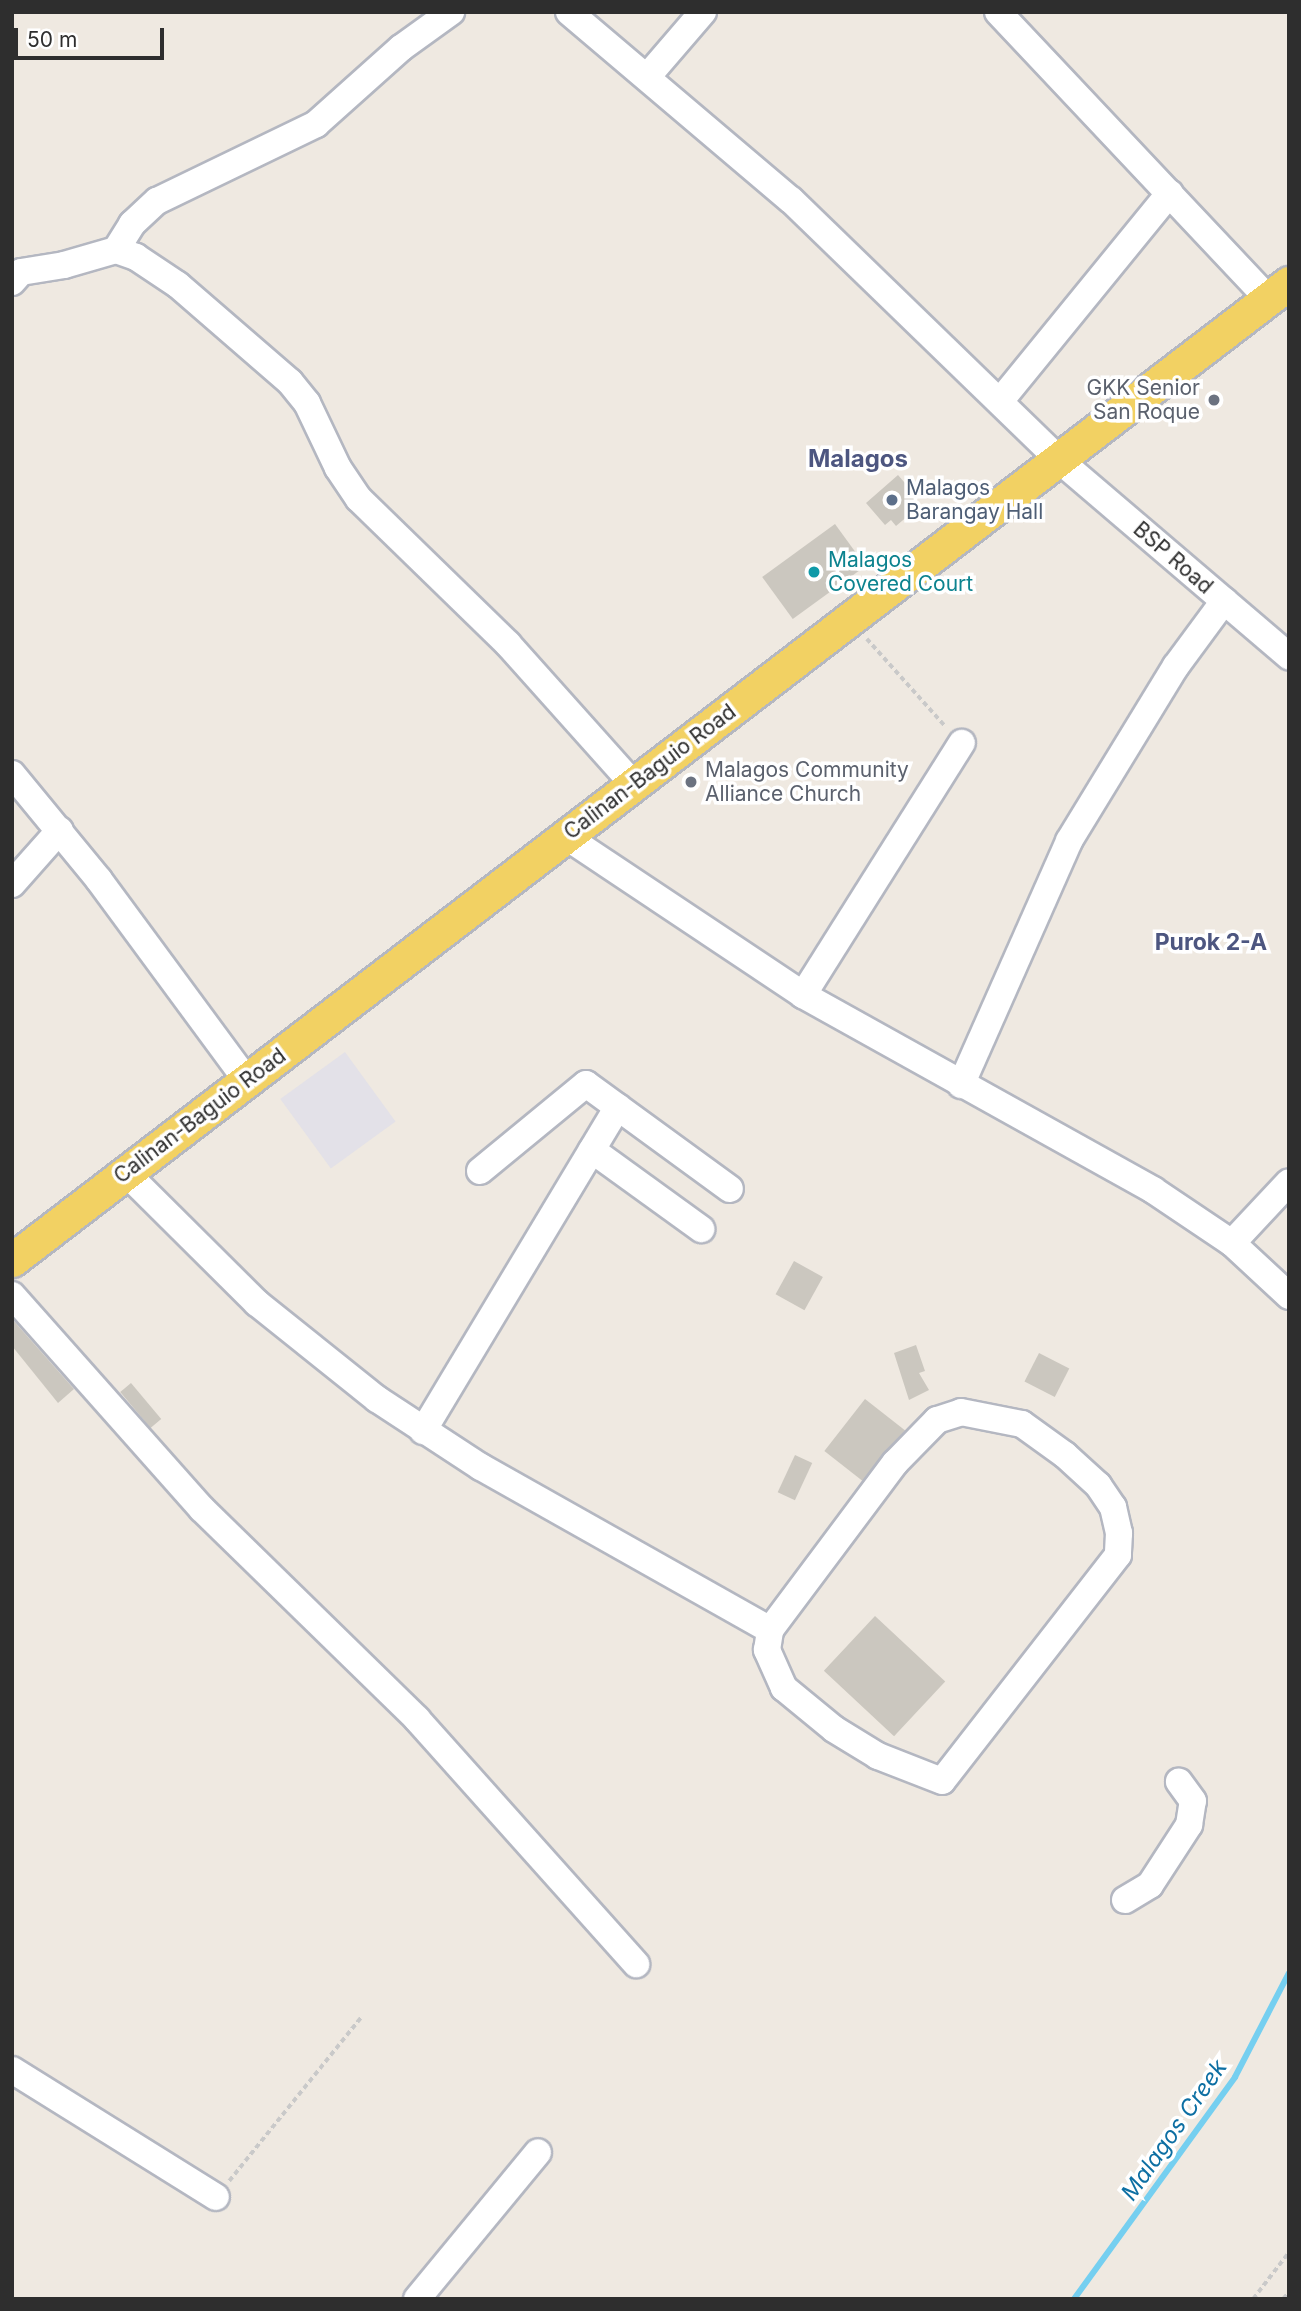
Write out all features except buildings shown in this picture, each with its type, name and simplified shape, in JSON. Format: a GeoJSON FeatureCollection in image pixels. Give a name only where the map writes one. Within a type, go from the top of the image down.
{"type":"FeatureCollection","features":[{"type":"Feature","properties":{"kind":"main road","name":"Calinan-Baguio Road"},"geometry":{"type":"LineString","coordinates":[[12,1260],[1279,291]]}},
{"type":"Feature","properties":{"kind":"street"},"geometry":{"type":"LineString","coordinates":[[116,250],[132,224],[158,201],[316,124],[401,48],[451,12]]}},
{"type":"Feature","properties":{"kind":"street","name":"BSP Road"},"geometry":{"type":"LineString","coordinates":[[569,12],[852,255],[1002,400],[1058,459],[1289,656]]}},
{"type":"Feature","properties":{"kind":"street"},"geometry":{"type":"LineString","coordinates":[[647,77],[703,12]]}},
{"type":"Feature","properties":{"kind":"street"},"geometry":{"type":"LineString","coordinates":[[998,12],[1170,193],[1279,291]]}},
{"type":"Feature","properties":{"kind":"street"},"geometry":{"type":"LineString","coordinates":[[1002,400],[1170,193]]}},
{"type":"Feature","properties":{"kind":"street"},"geometry":{"type":"LineString","coordinates":[[15,272],[64,265],[116,250],[145,262],[178,285],[290,382],[307,403],[338,468],[359,499],[480,615],[633,784]]}},
{"type":"Feature","properties":{"kind":"street"},"geometry":{"type":"LineString","coordinates":[[961,1085],[1069,841],[1161,688],[1224,601]]}},
{"type":"Feature","properties":{"kind":"street"},"geometry":{"type":"LineString","coordinates":[[803,995],[962,743]]}},
{"type":"Feature","properties":{"kind":"street"},"geometry":{"type":"LineString","coordinates":[[12,774],[60,830],[247,1080]]}},
{"type":"Feature","properties":{"kind":"street"},"geometry":{"type":"LineString","coordinates":[[12,884],[60,830]]}},
{"type":"Feature","properties":{"kind":"street"},"geometry":{"type":"LineString","coordinates":[[565,836],[803,995],[1153,1190],[1232,1243],[1289,1296]]}},
{"type":"Feature","properties":{"kind":"street"},"geometry":{"type":"LineString","coordinates":[[480,1171],[586,1084],[730,1189]]}},
{"type":"Feature","properties":{"kind":"street"},"geometry":{"type":"LineString","coordinates":[[423,1431],[618,1107]]}},
{"type":"Feature","properties":{"kind":"street"},"geometry":{"type":"LineString","coordinates":[[592,1150],[701,1229]]}},
{"type":"Feature","properties":{"kind":"street"},"geometry":{"type":"LineString","coordinates":[[127,1173],[267,1311],[423,1431],[671,1576],[770,1630]]}},
{"type":"Feature","properties":{"kind":"street"},"geometry":{"type":"LineString","coordinates":[[1232,1243],[1289,1182]]}},
{"type":"Feature","properties":{"kind":"street"},"geometry":{"type":"LineString","coordinates":[[12,1296],[202,1509],[418,1718],[636,1964]]}},
{"type":"Feature","properties":{"kind":"street"},"geometry":{"type":"LineString","coordinates":[[961,1412],[1022,1424],[1098,1485],[1113,1507],[1118,1555],[942,1781],[878,1756],[804,1705],[774,1672],[767,1650],[770,1630],[895,1463],[937,1420],[961,1412]]}},
{"type":"Feature","properties":{"kind":"street"},"geometry":{"type":"LineString","coordinates":[[1125,1900],[1150,1885],[1189,1825],[1193,1801],[1179,1782]]}},
{"type":"Feature","properties":{"kind":"street"},"geometry":{"type":"LineString","coordinates":[[12,2070],[216,2197]]}},
{"type":"Feature","properties":{"kind":"street"},"geometry":{"type":"LineString","coordinates":[[417,2299],[538,2152]]}},
{"type":"Feature","properties":{"kind":"path"},"geometry":{"type":"LineString","coordinates":[[850,618],[962,743]]}},
{"type":"Feature","properties":{"kind":"path"},"geometry":{"type":"LineString","coordinates":[[216,2197],[362,2016]]}},
{"type":"Feature","properties":{"kind":"path"},"geometry":{"type":"LineString","coordinates":[[1253,2299],[1289,2252]]}},
{"type":"Feature","properties":{"kind":"path"},"geometry":{"type":"LineString","coordinates":[[1283,2299],[1289,2291]]}},
{"type":"Feature","properties":{"kind":"shaded area"},"geometry":{"type":"Polygon","coordinates":[[[345,1052],[396,1122],[331,1169],[280,1099],[345,1052]]]}},
{"type":"Feature","properties":{"kind":"waterway","name":"Malagos Creek"},"geometry":{"type":"LineString","coordinates":[[1074,2299],[1235,2077],[1289,1973]]}},
{"type":"Feature","properties":{"kind":"place","name":"GKK Senior San Roque"},"geometry":{"type":"Point","coordinates":[1214,400]}},
{"type":"Feature","properties":{"kind":"place","name":"Malagos Barangay Hall"},"geometry":{"type":"Point","coordinates":[892,500]}},
{"type":"Feature","properties":{"kind":"place","name":"Malagos Covered Court"},"geometry":{"type":"Point","coordinates":[814,572]}},
{"type":"Feature","properties":{"kind":"place","name":"Malagos Community Alliance Church"},"geometry":{"type":"Point","coordinates":[691,782]}},
{"type":"Feature","properties":{"kind":"district","name":"Malagos"},"geometry":{"type":"Point","coordinates":[858,459]}},
{"type":"Feature","properties":{"kind":"district","name":"Purok 2-A"},"geometry":{"type":"Point","coordinates":[1211,942]}}]}
